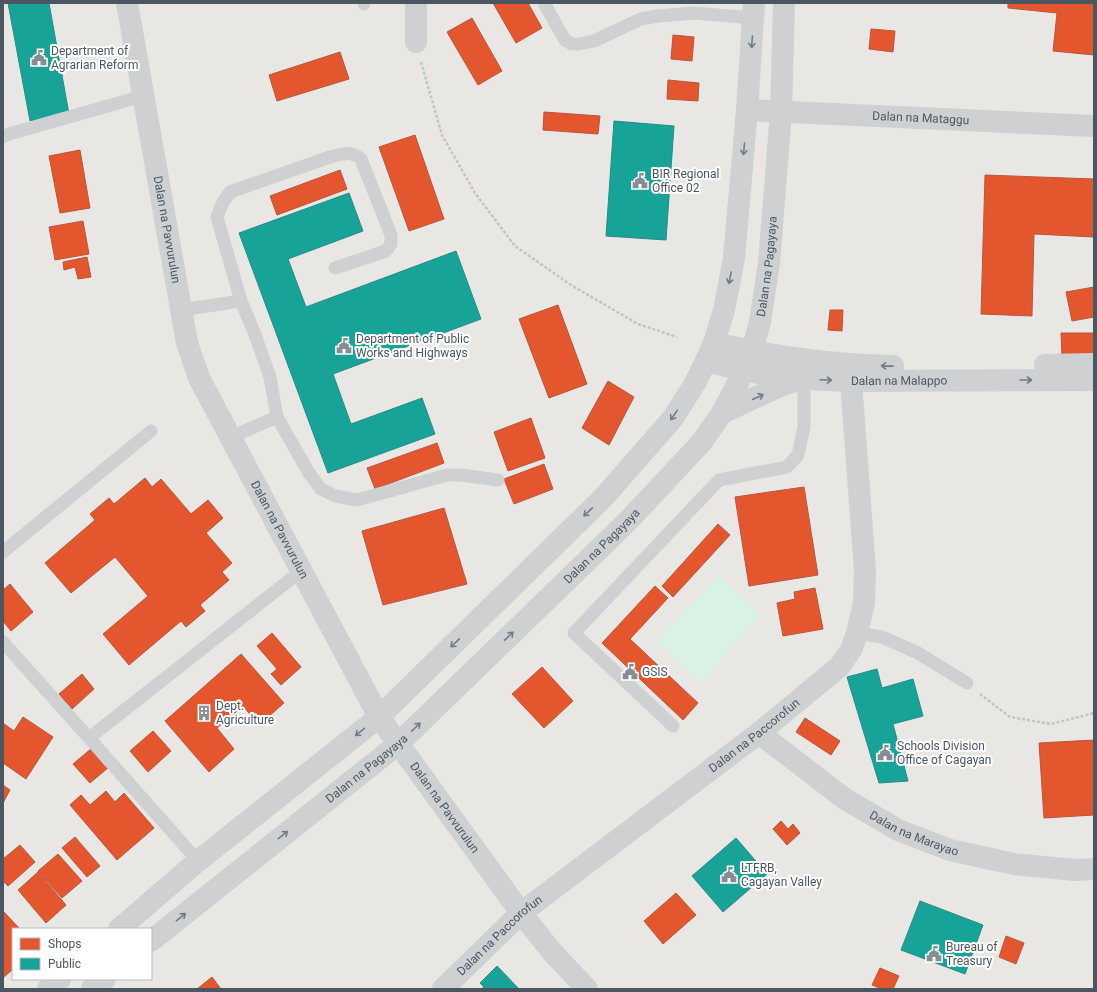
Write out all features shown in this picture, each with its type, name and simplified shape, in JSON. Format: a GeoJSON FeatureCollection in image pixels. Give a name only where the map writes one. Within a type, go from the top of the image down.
{"type":"FeatureCollection","features":[{"type":"Feature","properties":{"kind":"street","name":"Dalan na Pavvurulun"},"geometry":{"type":"LineString","coordinates":[[127,3],[187,343],[199,378],[379,717],[521,913],[553,953],[587,989]]}},
{"type":"Feature","properties":{"kind":"street"},"geometry":{"type":"LineString","coordinates":[[416,3],[416,42]]}},
{"type":"Feature","properties":{"kind":"street","name":"Dalan na Pagayaya"},"geometry":{"type":"LineString","coordinates":[[152,940],[398,744],[626,523],[701,443],[722,414],[749,361],[760,322],[769,263],[781,112],[784,3]]}},
{"type":"Feature","properties":{"kind":"street"},"geometry":{"type":"LineString","coordinates":[[120,928],[198,861],[379,717],[603,498],[673,418],[695,382],[710,352],[724,310],[734,258],[754,11]]}},
{"type":"Feature","properties":{"kind":"street","name":"Dalan na Mataggu"},"geometry":{"type":"LineString","coordinates":[[747,110],[1094,126]]}},
{"type":"Feature","properties":{"kind":"street"},"geometry":{"type":"LineString","coordinates":[[722,414],[780,386],[800,372],[760,322]]}},
{"type":"Feature","properties":{"kind":"street","name":"Dalan na Malappo"},"geometry":{"type":"LineString","coordinates":[[710,352],[800,372],[851,381],[1094,380]]}},
{"type":"Feature","properties":{"kind":"street","name":"Dalan na Malappo"},"geometry":{"type":"LineString","coordinates":[[800,372],[851,365],[949,367],[1094,364]]}},
{"type":"Feature","properties":{"kind":"street","name":"Dalan na Paccorofun"},"geometry":{"type":"LineString","coordinates":[[443,989],[521,913],[759,733],[839,667],[851,650],[857,634],[864,603],[865,571],[851,381]]}},
{"type":"Feature","properties":{"kind":"street","name":"Dalan na Marayao"},"geometry":{"type":"LineString","coordinates":[[759,733],[845,799],[898,830],[950,850],[1014,864],[1075,870],[1094,869]]}},
{"type":"Feature","properties":{"kind":"street"},"geometry":{"type":"LineString","coordinates":[[48,989],[59,980]]}},
{"type":"Feature","properties":{"kind":"street"},"geometry":{"type":"LineString","coordinates":[[92,989],[103,980]]}},
{"type":"Feature","properties":{"kind":"lane"},"geometry":{"type":"LineString","coordinates":[[544,3],[565,40],[572,44],[594,41],[641,19],[694,13],[754,11]]}},
{"type":"Feature","properties":{"kind":"lane"},"geometry":{"type":"LineString","coordinates":[[3,137],[143,96]]}},
{"type":"Feature","properties":{"kind":"lane"},"geometry":{"type":"LineString","coordinates":[[335,268],[386,251],[390,244],[391,235],[361,159],[356,155],[344,153],[330,157],[230,192],[225,198],[217,217],[240,302],[254,332],[270,377],[277,417],[309,473],[321,489],[335,496],[357,500],[447,475],[461,475],[498,480]]}},
{"type":"Feature","properties":{"kind":"lane"},"geometry":{"type":"LineString","coordinates":[[182,310],[240,302]]}},
{"type":"Feature","properties":{"kind":"lane"},"geometry":{"type":"LineString","coordinates":[[673,726],[574,633],[719,480],[787,467],[798,455],[804,427],[800,372]]}},
{"type":"Feature","properties":{"kind":"lane"},"geometry":{"type":"LineString","coordinates":[[231,437],[277,417]]}},
{"type":"Feature","properties":{"kind":"lane"},"geometry":{"type":"LineString","coordinates":[[3,552],[151,431]]}},
{"type":"Feature","properties":{"kind":"lane"},"geometry":{"type":"LineString","coordinates":[[89,738],[301,571]]}},
{"type":"Feature","properties":{"kind":"lane"},"geometry":{"type":"LineString","coordinates":[[857,634],[882,637],[918,653],[967,683]]}},
{"type":"Feature","properties":{"kind":"lane"},"geometry":{"type":"LineString","coordinates":[[3,642],[198,861]]}},
{"type":"Feature","properties":{"kind":"path"},"geometry":{"type":"LineString","coordinates":[[416,42],[442,135],[475,193],[515,246],[571,285],[638,324],[676,337]]}},
{"type":"Feature","properties":{"kind":"path"},"geometry":{"type":"LineString","coordinates":[[967,683],[1010,717],[1051,724],[1094,713]]}},
{"type":"Feature","properties":{"kind":"shaded area"},"geometry":{"type":"Polygon","coordinates":[[[3,3],[1094,3],[1094,989],[3,989],[3,3]]]}},
{"type":"Feature","properties":{"kind":"green space"},"geometry":{"type":"Polygon","coordinates":[[[719,575],[762,615],[700,682],[657,642],[719,575]]]}},
{"type":"Feature","properties":{"kind":"building: Shops"},"geometry":{"type":"Polygon","coordinates":[[[493,3],[528,3],[542,28],[516,43],[493,3]]]}},
{"type":"Feature","properties":{"kind":"building: Shops"},"geometry":{"type":"Polygon","coordinates":[[[1008,3],[1094,3],[1094,55],[1053,51],[1057,13],[1008,8],[1008,3]]]}},
{"type":"Feature","properties":{"kind":"building: Shops"},"geometry":{"type":"Polygon","coordinates":[[[472,18],[502,71],[478,85],[447,32],[472,18]]]}},
{"type":"Feature","properties":{"kind":"building: Shops"},"geometry":{"type":"Polygon","coordinates":[[[871,29],[895,31],[893,52],[869,49],[871,29]]]}},
{"type":"Feature","properties":{"kind":"building: Shops"},"geometry":{"type":"Polygon","coordinates":[[[673,35],[694,37],[692,61],[671,59],[673,35]]]}},
{"type":"Feature","properties":{"kind":"building: Shops"},"geometry":{"type":"Polygon","coordinates":[[[340,52],[349,79],[277,101],[269,75],[340,52]]]}},
{"type":"Feature","properties":{"kind":"building: Shops"},"geometry":{"type":"Polygon","coordinates":[[[668,80],[699,83],[698,101],[667,99],[668,80]]]}},
{"type":"Feature","properties":{"kind":"building: Shops"},"geometry":{"type":"Polygon","coordinates":[[[544,112],[600,116],[598,134],[543,130],[544,112]]]}},
{"type":"Feature","properties":{"kind":"building: Shops"},"geometry":{"type":"Polygon","coordinates":[[[415,135],[444,219],[409,231],[379,147],[415,135]]]}},
{"type":"Feature","properties":{"kind":"building: Shops"},"geometry":{"type":"Polygon","coordinates":[[[80,150],[90,208],[60,213],[49,156],[80,150]]]}},
{"type":"Feature","properties":{"kind":"building: Shops"},"geometry":{"type":"Polygon","coordinates":[[[340,170],[347,189],[277,215],[270,196],[340,170]]]}},
{"type":"Feature","properties":{"kind":"building: Shops"},"geometry":{"type":"Polygon","coordinates":[[[985,175],[1094,179],[1094,237],[1034,234],[1032,316],[981,314],[985,175]]]}},
{"type":"Feature","properties":{"kind":"building: Shops"},"geometry":{"type":"Polygon","coordinates":[[[83,221],[89,254],[55,260],[49,227],[83,221]]]}},
{"type":"Feature","properties":{"kind":"building: Shops"},"geometry":{"type":"Polygon","coordinates":[[[87,257],[91,277],[78,279],[75,267],[64,270],[63,262],[87,257]]]}},
{"type":"Feature","properties":{"kind":"building: Shops"},"geometry":{"type":"Polygon","coordinates":[[[1094,287],[1094,317],[1072,321],[1066,292],[1094,287]]]}},
{"type":"Feature","properties":{"kind":"building: Shops"},"geometry":{"type":"Polygon","coordinates":[[[558,305],[587,384],[549,398],[519,319],[558,305]]]}},
{"type":"Feature","properties":{"kind":"building: Shops"},"geometry":{"type":"Polygon","coordinates":[[[830,310],[843,310],[842,331],[828,330],[830,310]]]}},
{"type":"Feature","properties":{"kind":"building: Shops"},"geometry":{"type":"Polygon","coordinates":[[[1061,333],[1094,333],[1094,357],[1062,358],[1061,333]]]}},
{"type":"Feature","properties":{"kind":"building: Shops"},"geometry":{"type":"Polygon","coordinates":[[[608,381],[634,397],[609,445],[582,428],[608,381]]]}},
{"type":"Feature","properties":{"kind":"building: Shops"},"geometry":{"type":"Polygon","coordinates":[[[531,418],[545,458],[508,471],[494,432],[531,418]]]}},
{"type":"Feature","properties":{"kind":"building: Shops"},"geometry":{"type":"Polygon","coordinates":[[[437,443],[444,463],[375,489],[367,468],[437,443]]]}},
{"type":"Feature","properties":{"kind":"building: Shops"},"geometry":{"type":"Polygon","coordinates":[[[544,464],[553,489],[514,504],[504,479],[544,464]]]}},
{"type":"Feature","properties":{"kind":"building: Shops"},"geometry":{"type":"Polygon","coordinates":[[[145,478],[152,487],[161,479],[191,514],[208,500],[223,518],[206,533],[232,563],[222,572],[229,580],[200,605],[205,611],[186,627],[181,621],[129,665],[103,634],[148,596],[115,557],[71,593],[45,563],[95,520],[90,514],[109,498],[114,504],[145,478]]]}},
{"type":"Feature","properties":{"kind":"building: Shops"},"geometry":{"type":"Polygon","coordinates":[[[804,487],[818,575],[749,586],[735,497],[804,487]]]}},
{"type":"Feature","properties":{"kind":"building: Shops"},"geometry":{"type":"Polygon","coordinates":[[[444,508],[467,584],[383,605],[362,531],[444,508]]]}},
{"type":"Feature","properties":{"kind":"building: Shops"},"geometry":{"type":"Polygon","coordinates":[[[718,524],[730,535],[673,597],[662,586],[718,524]]]}},
{"type":"Feature","properties":{"kind":"building: Shops"},"geometry":{"type":"Polygon","coordinates":[[[10,584],[33,612],[11,631],[3,621],[3,590],[10,584]]]}},
{"type":"Feature","properties":{"kind":"building: Shops"},"geometry":{"type":"Polygon","coordinates":[[[655,586],[668,598],[630,639],[698,703],[683,720],[602,643],[655,586]]]}},
{"type":"Feature","properties":{"kind":"building: Shops"},"geometry":{"type":"Polygon","coordinates":[[[815,588],[823,629],[783,636],[777,603],[795,599],[794,592],[815,588]]]}},
{"type":"Feature","properties":{"kind":"building: Shops"},"geometry":{"type":"Polygon","coordinates":[[[272,633],[301,667],[281,685],[271,674],[277,669],[257,646],[272,633]]]}},
{"type":"Feature","properties":{"kind":"building: Shops","name":"Dept. Agriculture"},"geometry":{"type":"Polygon","coordinates":[[[241,654],[284,703],[259,725],[243,706],[217,728],[234,749],[209,772],[165,721],[241,654]]]}},
{"type":"Feature","properties":{"kind":"building: Shops"},"geometry":{"type":"Polygon","coordinates":[[[542,667],[573,701],[544,728],[512,694],[542,667]]]}},
{"type":"Feature","properties":{"kind":"building: Shops"},"geometry":{"type":"Polygon","coordinates":[[[82,674],[94,689],[72,709],[59,694],[82,674]]]}},
{"type":"Feature","properties":{"kind":"building: Shops"},"geometry":{"type":"Polygon","coordinates":[[[23,717],[53,737],[26,779],[3,763],[3,723],[14,731],[23,717]]]}},
{"type":"Feature","properties":{"kind":"building: Shops"},"geometry":{"type":"Polygon","coordinates":[[[805,718],[840,741],[831,755],[796,732],[805,718]]]}},
{"type":"Feature","properties":{"kind":"building: Shops"},"geometry":{"type":"Polygon","coordinates":[[[153,731],[171,751],[148,772],[130,751],[153,731]]]}},
{"type":"Feature","properties":{"kind":"building: Shops"},"geometry":{"type":"Polygon","coordinates":[[[1094,740],[1094,815],[1044,818],[1039,743],[1094,740]]]}},
{"type":"Feature","properties":{"kind":"building: Shops"},"geometry":{"type":"Polygon","coordinates":[[[92,748],[109,767],[90,783],[73,764],[92,748]]]}},
{"type":"Feature","properties":{"kind":"building: Shops"},"geometry":{"type":"Polygon","coordinates":[[[3,785],[10,790],[3,803],[3,785]]]}},
{"type":"Feature","properties":{"kind":"building: Shops"},"geometry":{"type":"Polygon","coordinates":[[[106,791],[115,802],[124,793],[154,828],[117,860],[70,805],[81,795],[90,805],[106,791]]]}},
{"type":"Feature","properties":{"kind":"building: Shops"},"geometry":{"type":"Polygon","coordinates":[[[781,821],[788,829],[793,824],[800,833],[787,845],[773,829],[781,821]]]}},
{"type":"Feature","properties":{"kind":"building: Shops"},"geometry":{"type":"Polygon","coordinates":[[[75,837],[100,866],[87,877],[62,848],[75,837]]]}},
{"type":"Feature","properties":{"kind":"building: Shops"},"geometry":{"type":"Polygon","coordinates":[[[20,845],[35,862],[8,886],[3,881],[3,859],[20,845]]]}},
{"type":"Feature","properties":{"kind":"building: Shops"},"geometry":{"type":"Polygon","coordinates":[[[58,854],[82,881],[62,898],[38,871],[58,854]]]}},
{"type":"Feature","properties":{"kind":"building: Shops"},"geometry":{"type":"Polygon","coordinates":[[[38,872],[66,905],[46,923],[18,890],[38,872]]]}},
{"type":"Feature","properties":{"kind":"building: Shops"},"geometry":{"type":"Polygon","coordinates":[[[676,893],[696,915],[663,944],[644,921],[676,893]]]}},
{"type":"Feature","properties":{"kind":"building: Shops"},"geometry":{"type":"Polygon","coordinates":[[[3,911],[19,928],[12,928],[12,970],[3,978],[3,911]]]}},
{"type":"Feature","properties":{"kind":"building: Shops"},"geometry":{"type":"Polygon","coordinates":[[[1006,936],[1024,943],[1016,964],[999,957],[1006,936]]]}},
{"type":"Feature","properties":{"kind":"building: Shops"},"geometry":{"type":"Polygon","coordinates":[[[880,968],[899,976],[893,989],[882,989],[872,985],[880,968]]]}},
{"type":"Feature","properties":{"kind":"building: Shops"},"geometry":{"type":"Polygon","coordinates":[[[212,977],[221,989],[197,989],[212,977]]]}},
{"type":"Feature","properties":{"kind":"building: Public","name":"Department of Agrarian Reform"},"geometry":{"type":"Polygon","coordinates":[[[8,3],[49,3],[69,114],[30,121],[8,3]]]}},
{"type":"Feature","properties":{"kind":"building: Public","name":"BIR Regional Office 02"},"geometry":{"type":"Polygon","coordinates":[[[614,121],[674,126],[666,240],[606,236],[614,121]]]}},
{"type":"Feature","properties":{"kind":"building: Public","name":"Department of Public Works and Highways"},"geometry":{"type":"Polygon","coordinates":[[[349,193],[363,231],[288,259],[306,307],[456,251],[481,319],[333,374],[351,424],[422,398],[435,434],[328,473],[239,233],[349,193]]]}},
{"type":"Feature","properties":{"kind":"building: Public","name":"Schools Division Office of Cagayan"},"geometry":{"type":"Polygon","coordinates":[[[877,669],[882,688],[913,679],[923,716],[893,724],[908,781],[879,783],[847,677],[877,669]]]}},
{"type":"Feature","properties":{"kind":"building: Public","name":"LTFRB, Cagayan Valley"},"geometry":{"type":"Polygon","coordinates":[[[736,838],[767,874],[723,912],[692,876],[736,838]]]}},
{"type":"Feature","properties":{"kind":"building: Public"},"geometry":{"type":"Polygon","coordinates":[[[920,901],[983,925],[965,974],[901,950],[920,901]]]}},
{"type":"Feature","properties":{"kind":"building: Public"},"geometry":{"type":"Polygon","coordinates":[[[497,966],[519,989],[481,989],[484,987],[480,983],[497,966]]]}},
{"type":"Feature","properties":{"kind":"place","name":"Department of Agrarian Reform"},"geometry":{"type":"Point","coordinates":[39,58]}},
{"type":"Feature","properties":{"kind":"place","name":"BIR Regional Office 02"},"geometry":{"type":"Point","coordinates":[640,181]}},
{"type":"Feature","properties":{"kind":"place","name":"Department of Public Works and Highways"},"geometry":{"type":"Point","coordinates":[344,346]}},
{"type":"Feature","properties":{"kind":"place","name":"GSIS"},"geometry":{"type":"Point","coordinates":[630,672]}},
{"type":"Feature","properties":{"kind":"place","name":"Dept. Agriculture"},"geometry":{"type":"Point","coordinates":[204,713]}},
{"type":"Feature","properties":{"kind":"place","name":"Schools Division Office of Cagayan"},"geometry":{"type":"Point","coordinates":[885,753]}},
{"type":"Feature","properties":{"kind":"place","name":"LTFRB, Cagayan Valley"},"geometry":{"type":"Point","coordinates":[729,875]}},
{"type":"Feature","properties":{"kind":"place","name":"Bureau of Treasury"},"geometry":{"type":"Point","coordinates":[934,954]}}]}
